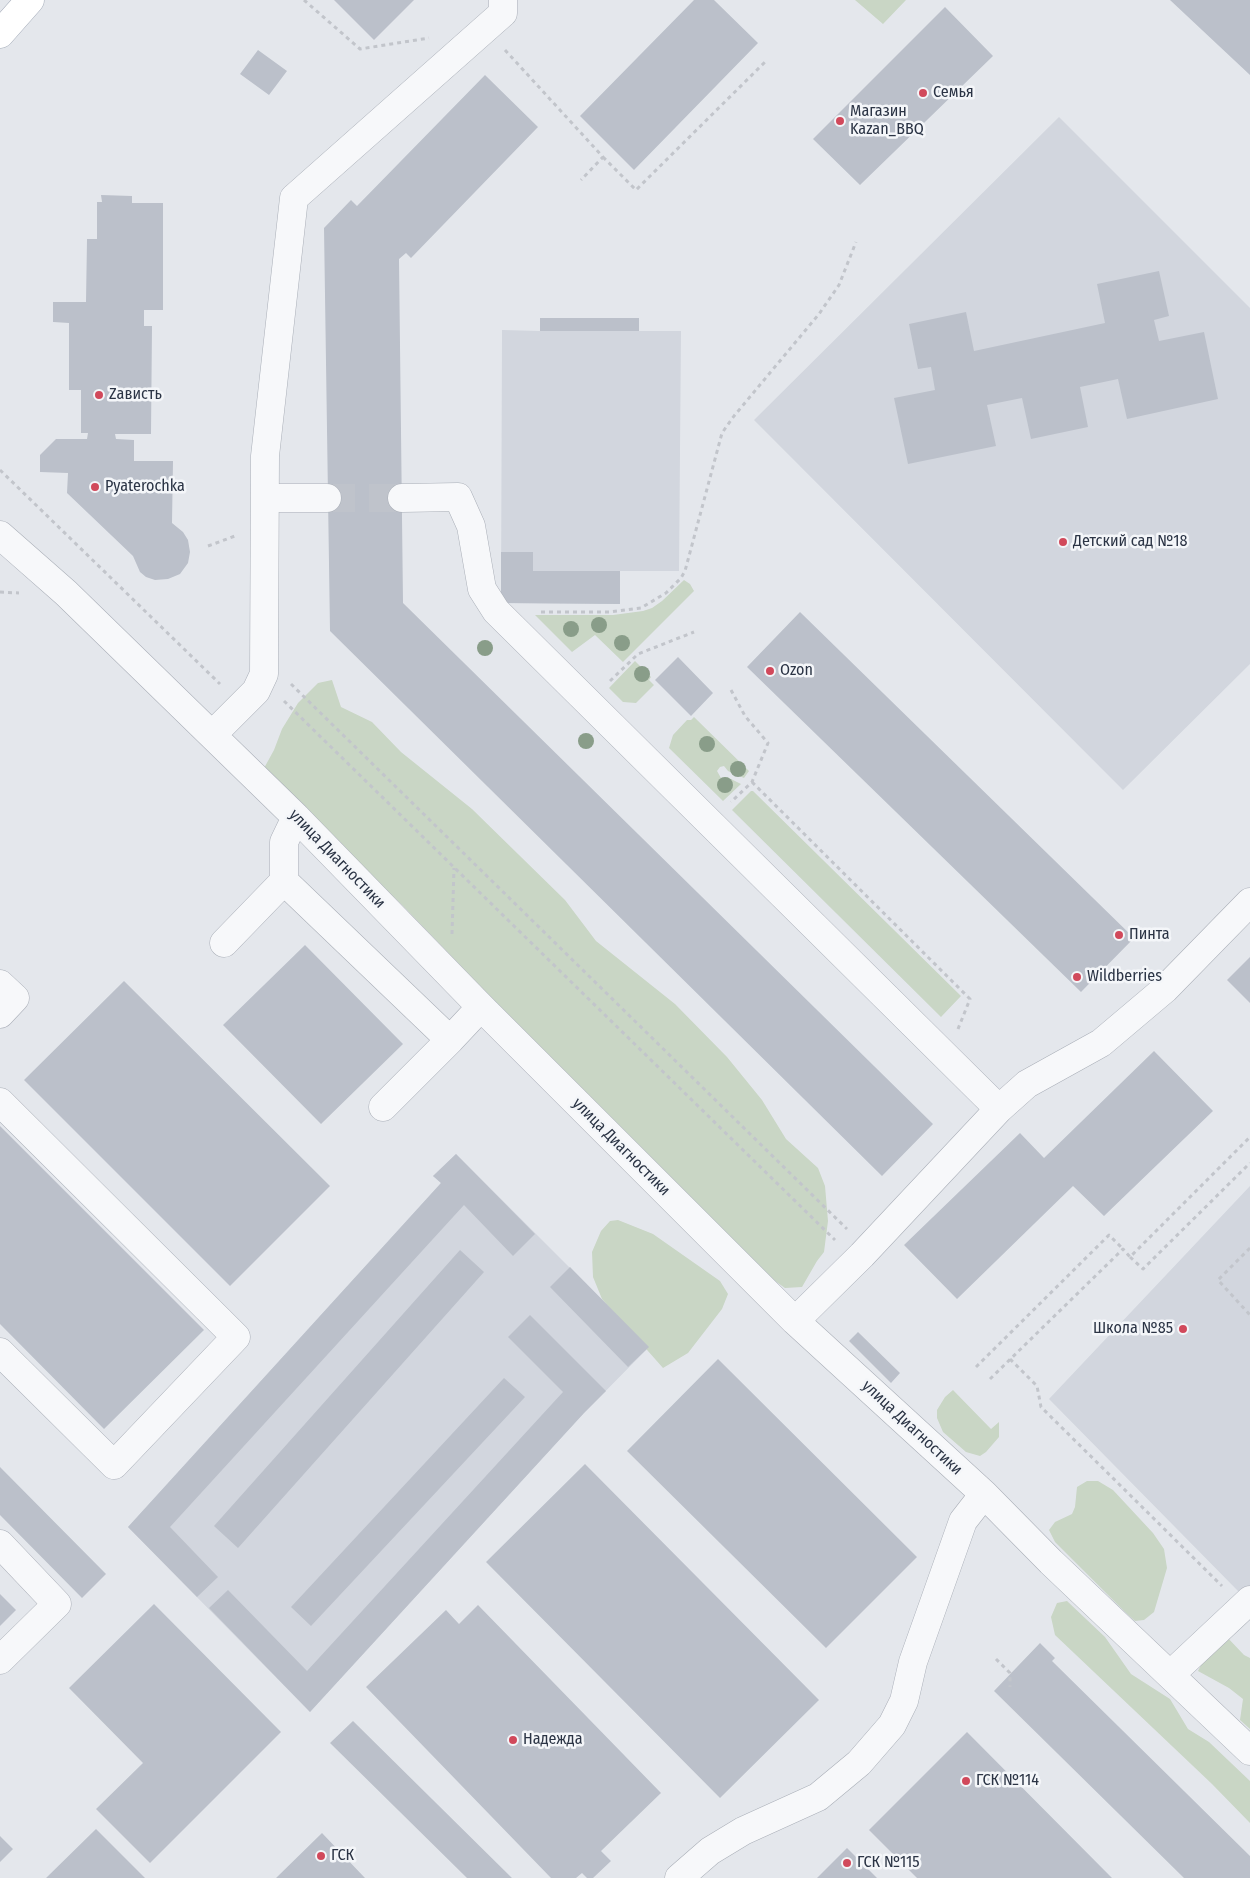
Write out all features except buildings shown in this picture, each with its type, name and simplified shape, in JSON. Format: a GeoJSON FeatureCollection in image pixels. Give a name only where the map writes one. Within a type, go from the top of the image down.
{"type":"FeatureCollection","features":[{"type":"Feature","properties":{"kind":"main road"},"geometry":{"type":"LineString","coordinates":[[0,34],[30,0]]}},
{"type":"Feature","properties":{"kind":"street"},"geometry":{"type":"LineString","coordinates":[[212,734],[256,691],[263,668],[265,456],[294,198],[503,13],[503,0]]}},
{"type":"Feature","properties":{"kind":"street"},"geometry":{"type":"LineString","coordinates":[[402,498],[458,497],[471,526],[482,589],[488,601],[503,619],[998,1109]]}},
{"type":"Feature","properties":{"kind":"street"},"geometry":{"type":"LineString","coordinates":[[266,498],[327,498]]}},
{"type":"Feature","properties":{"kind":"street","name":"улица Диагностики"},"geometry":{"type":"LineString","coordinates":[[0,535],[66,594],[212,734],[296,817],[481,1007],[796,1321],[984,1494],[1052,1562],[1250,1751]]}},
{"type":"Feature","properties":{"kind":"street"},"geometry":{"type":"LineString","coordinates":[[224,943],[284,881],[284,842],[296,817]]}},
{"type":"Feature","properties":{"kind":"street"},"geometry":{"type":"LineString","coordinates":[[284,881],[450,1040]]}},
{"type":"Feature","properties":{"kind":"street"},"geometry":{"type":"LineString","coordinates":[[796,1321],[861,1255],[998,1109],[1027,1084],[1101,1043],[1165,989],[1250,902]]}},
{"type":"Feature","properties":{"kind":"street"},"geometry":{"type":"LineString","coordinates":[[0,984],[15,998],[0,1014]]}},
{"type":"Feature","properties":{"kind":"street"},"geometry":{"type":"LineString","coordinates":[[383,1107],[481,1007]]}},
{"type":"Feature","properties":{"kind":"street"},"geometry":{"type":"LineString","coordinates":[[0,1102],[236,1337],[114,1465],[0,1352]]}},
{"type":"Feature","properties":{"kind":"street"},"geometry":{"type":"LineString","coordinates":[[680,1878],[710,1851],[743,1831],[818,1797],[859,1763],[892,1725],[904,1701],[912,1662],[963,1521],[984,1494]]}},
{"type":"Feature","properties":{"kind":"street"},"geometry":{"type":"LineString","coordinates":[[0,1544],[57,1604],[0,1660]]}},
{"type":"Feature","properties":{"kind":"street"},"geometry":{"type":"LineString","coordinates":[[1170,1675],[1246,1604]]}},
{"type":"Feature","properties":{"kind":"path"},"geometry":{"type":"LineString","coordinates":[[602,157],[636,190],[765,62]]}},
{"type":"Feature","properties":{"kind":"path"},"geometry":{"type":"LineString","coordinates":[[503,619],[534,612],[609,612],[641,608],[666,593],[681,578],[685,571],[722,434],[731,420],[819,314],[839,285],[856,242]]}},
{"type":"Feature","properties":{"kind":"path"},"geometry":{"type":"LineString","coordinates":[[0,470],[242,705]]}},
{"type":"Feature","properties":{"kind":"path"},"geometry":{"type":"LineString","coordinates":[[588,702],[638,654],[694,632]]}},
{"type":"Feature","properties":{"kind":"path"},"geometry":{"type":"LineString","coordinates":[[263,668],[454,867],[861,1255]]}},
{"type":"Feature","properties":{"kind":"path"},"geometry":{"type":"LineString","coordinates":[[263,668],[861,1255]]}},
{"type":"Feature","properties":{"kind":"path"},"geometry":{"type":"LineString","coordinates":[[710,823],[752,782],[768,743],[745,716],[731,690]]}},
{"type":"Feature","properties":{"kind":"path"},"geometry":{"type":"LineString","coordinates":[[752,782],[970,999],[958,1027],[949,1060]]}},
{"type":"Feature","properties":{"kind":"path"},"geometry":{"type":"LineString","coordinates":[[451,976],[454,867]]}},
{"type":"Feature","properties":{"kind":"path"},"geometry":{"type":"LineString","coordinates":[[1130,1257],[1250,1137]]}},
{"type":"Feature","properties":{"kind":"path"},"geometry":{"type":"LineString","coordinates":[[976,1366],[1109,1235],[1143,1269],[1250,1163]]}},
{"type":"Feature","properties":{"kind":"path"},"geometry":{"type":"LineString","coordinates":[[1250,1248],[1218,1280],[1250,1314]]}},
{"type":"Feature","properties":{"kind":"path"},"geometry":{"type":"LineString","coordinates":[[990,1380],[1123,1249]]}},
{"type":"Feature","properties":{"kind":"path"},"geometry":{"type":"LineString","coordinates":[[1010,1359],[1038,1386],[1041,1407],[1246,1604]]}},
{"type":"Feature","properties":{"kind":"path"},"geometry":{"type":"LineString","coordinates":[[996,1659],[1010,1673],[1010,1687]]}},
{"type":"Feature","properties":{"kind":"shaded area","name":"Детский сад №18"},"geometry":{"type":"Polygon","coordinates":[[[1059,117],[1250,308],[1250,664],[1123,790],[754,420],[1059,117]]]}},
{"type":"Feature","properties":{"kind":"shaded area"},"geometry":{"type":"Polygon","coordinates":[[[639,318],[639,331],[681,331],[679,571],[620,571],[620,604],[501,603],[502,330],[540,331],[639,318]]]}},
{"type":"Feature","properties":{"kind":"shaded area"},"geometry":{"type":"Polygon","coordinates":[[[456,1154],[649,1347],[584,1413],[310,1712],[128,1527],[441,1183],[433,1176],[456,1154]]]}},
{"type":"Feature","properties":{"kind":"shaded area","name":"Школа №85"},"geometry":{"type":"Polygon","coordinates":[[[1250,1186],[1250,1599],[1238,1591],[1049,1399],[1250,1186]]]}},
{"type":"Feature","properties":{"kind":"green space"},"geometry":{"type":"Polygon","coordinates":[[[855,0],[906,0],[883,24],[855,0]]]}},
{"type":"Feature","properties":{"kind":"green space"},"geometry":{"type":"Polygon","coordinates":[[[684,580],[690,584],[694,591],[623,662],[595,635],[572,652],[535,615],[613,615],[643,611],[652,608],[662,601],[684,580]]]}},
{"type":"Feature","properties":{"kind":"green space"},"geometry":{"type":"Polygon","coordinates":[[[635,661],[651,677],[649,680],[654,685],[636,703],[623,702],[609,688],[635,661]]]}},
{"type":"Feature","properties":{"kind":"green space"},"geometry":{"type":"Polygon","coordinates":[[[332,680],[341,707],[372,722],[401,752],[472,809],[565,900],[596,941],[675,1004],[727,1057],[762,1100],[786,1139],[818,1168],[825,1186],[828,1221],[824,1252],[802,1287],[785,1288],[775,1281],[597,1107],[403,906],[263,770],[274,750],[282,729],[298,703],[318,683],[332,680]]]}},
{"type":"Feature","properties":{"kind":"green space"},"geometry":{"type":"Polygon","coordinates":[[[694,717],[749,771],[744,778],[728,771],[724,766],[720,767],[717,771],[721,778],[727,777],[741,784],[723,801],[669,748],[673,735],[687,720],[691,720],[694,717]]]}},
{"type":"Feature","properties":{"kind":"green space"},"geometry":{"type":"Polygon","coordinates":[[[751,791],[961,996],[941,1017],[732,810],[751,791]]]}},
{"type":"Feature","properties":{"kind":"green space"},"geometry":{"type":"Polygon","coordinates":[[[618,1220],[653,1234],[720,1281],[728,1294],[722,1309],[688,1353],[663,1368],[602,1299],[593,1277],[592,1252],[601,1231],[610,1221],[618,1220]]]}},
{"type":"Feature","properties":{"kind":"green space"},"geometry":{"type":"Polygon","coordinates":[[[953,1390],[991,1429],[999,1422],[999,1437],[980,1456],[966,1452],[943,1432],[937,1418],[937,1410],[945,1397],[953,1390]]]}},
{"type":"Feature","properties":{"kind":"green space"},"geometry":{"type":"Polygon","coordinates":[[[1087,1481],[1098,1481],[1113,1490],[1153,1533],[1164,1549],[1167,1568],[1154,1612],[1144,1620],[1135,1621],[1125,1612],[1055,1542],[1049,1530],[1055,1522],[1072,1514],[1075,1507],[1077,1487],[1087,1481]]]}},
{"type":"Feature","properties":{"kind":"green space"},"geometry":{"type":"Polygon","coordinates":[[[1067,1601],[1105,1637],[1131,1674],[1170,1699],[1188,1729],[1209,1742],[1250,1781],[1250,1823],[1212,1784],[1055,1635],[1051,1617],[1057,1603],[1067,1601]]]}},
{"type":"Feature","properties":{"kind":"green space"},"geometry":{"type":"Polygon","coordinates":[[[1226,1636],[1244,1655],[1250,1658],[1250,1729],[1240,1720],[1243,1699],[1229,1688],[1198,1671],[1202,1663],[1226,1636]]]}},
{"type":"Feature","properties":{"kind":"tunnel"},"geometry":{"type":"LineString","coordinates":[[327,498],[402,498]]}},
{"type":"Feature","properties":{"kind":"place","name":"Семья"},"geometry":{"type":"Point","coordinates":[923,93]}},
{"type":"Feature","properties":{"kind":"place","name":"Магазин Kazan_BBQ"},"geometry":{"type":"Point","coordinates":[840,121]}},
{"type":"Feature","properties":{"kind":"place","name":"Zависть"},"geometry":{"type":"Point","coordinates":[99,395]}},
{"type":"Feature","properties":{"kind":"place","name":"Pyaterochka"},"geometry":{"type":"Point","coordinates":[95,487]}},
{"type":"Feature","properties":{"kind":"place","name":"Детский сад №18"},"geometry":{"type":"Point","coordinates":[1063,542]}},
{"type":"Feature","properties":{"kind":"place","name":"Ozon"},"geometry":{"type":"Point","coordinates":[770,671]}},
{"type":"Feature","properties":{"kind":"place","name":"Пинта"},"geometry":{"type":"Point","coordinates":[1119,935]}},
{"type":"Feature","properties":{"kind":"place","name":"Wildberries"},"geometry":{"type":"Point","coordinates":[1077,977]}},
{"type":"Feature","properties":{"kind":"place","name":"Школа №85"},"geometry":{"type":"Point","coordinates":[1183,1329]}},
{"type":"Feature","properties":{"kind":"place","name":"Надежда"},"geometry":{"type":"Point","coordinates":[513,1740]}},
{"type":"Feature","properties":{"kind":"place","name":"ГСК №114"},"geometry":{"type":"Point","coordinates":[966,1781]}},
{"type":"Feature","properties":{"kind":"place","name":"ГСК"},"geometry":{"type":"Point","coordinates":[321,1856]}},
{"type":"Feature","properties":{"kind":"place","name":"ГСК №115"},"geometry":{"type":"Point","coordinates":[847,1863]}}]}
